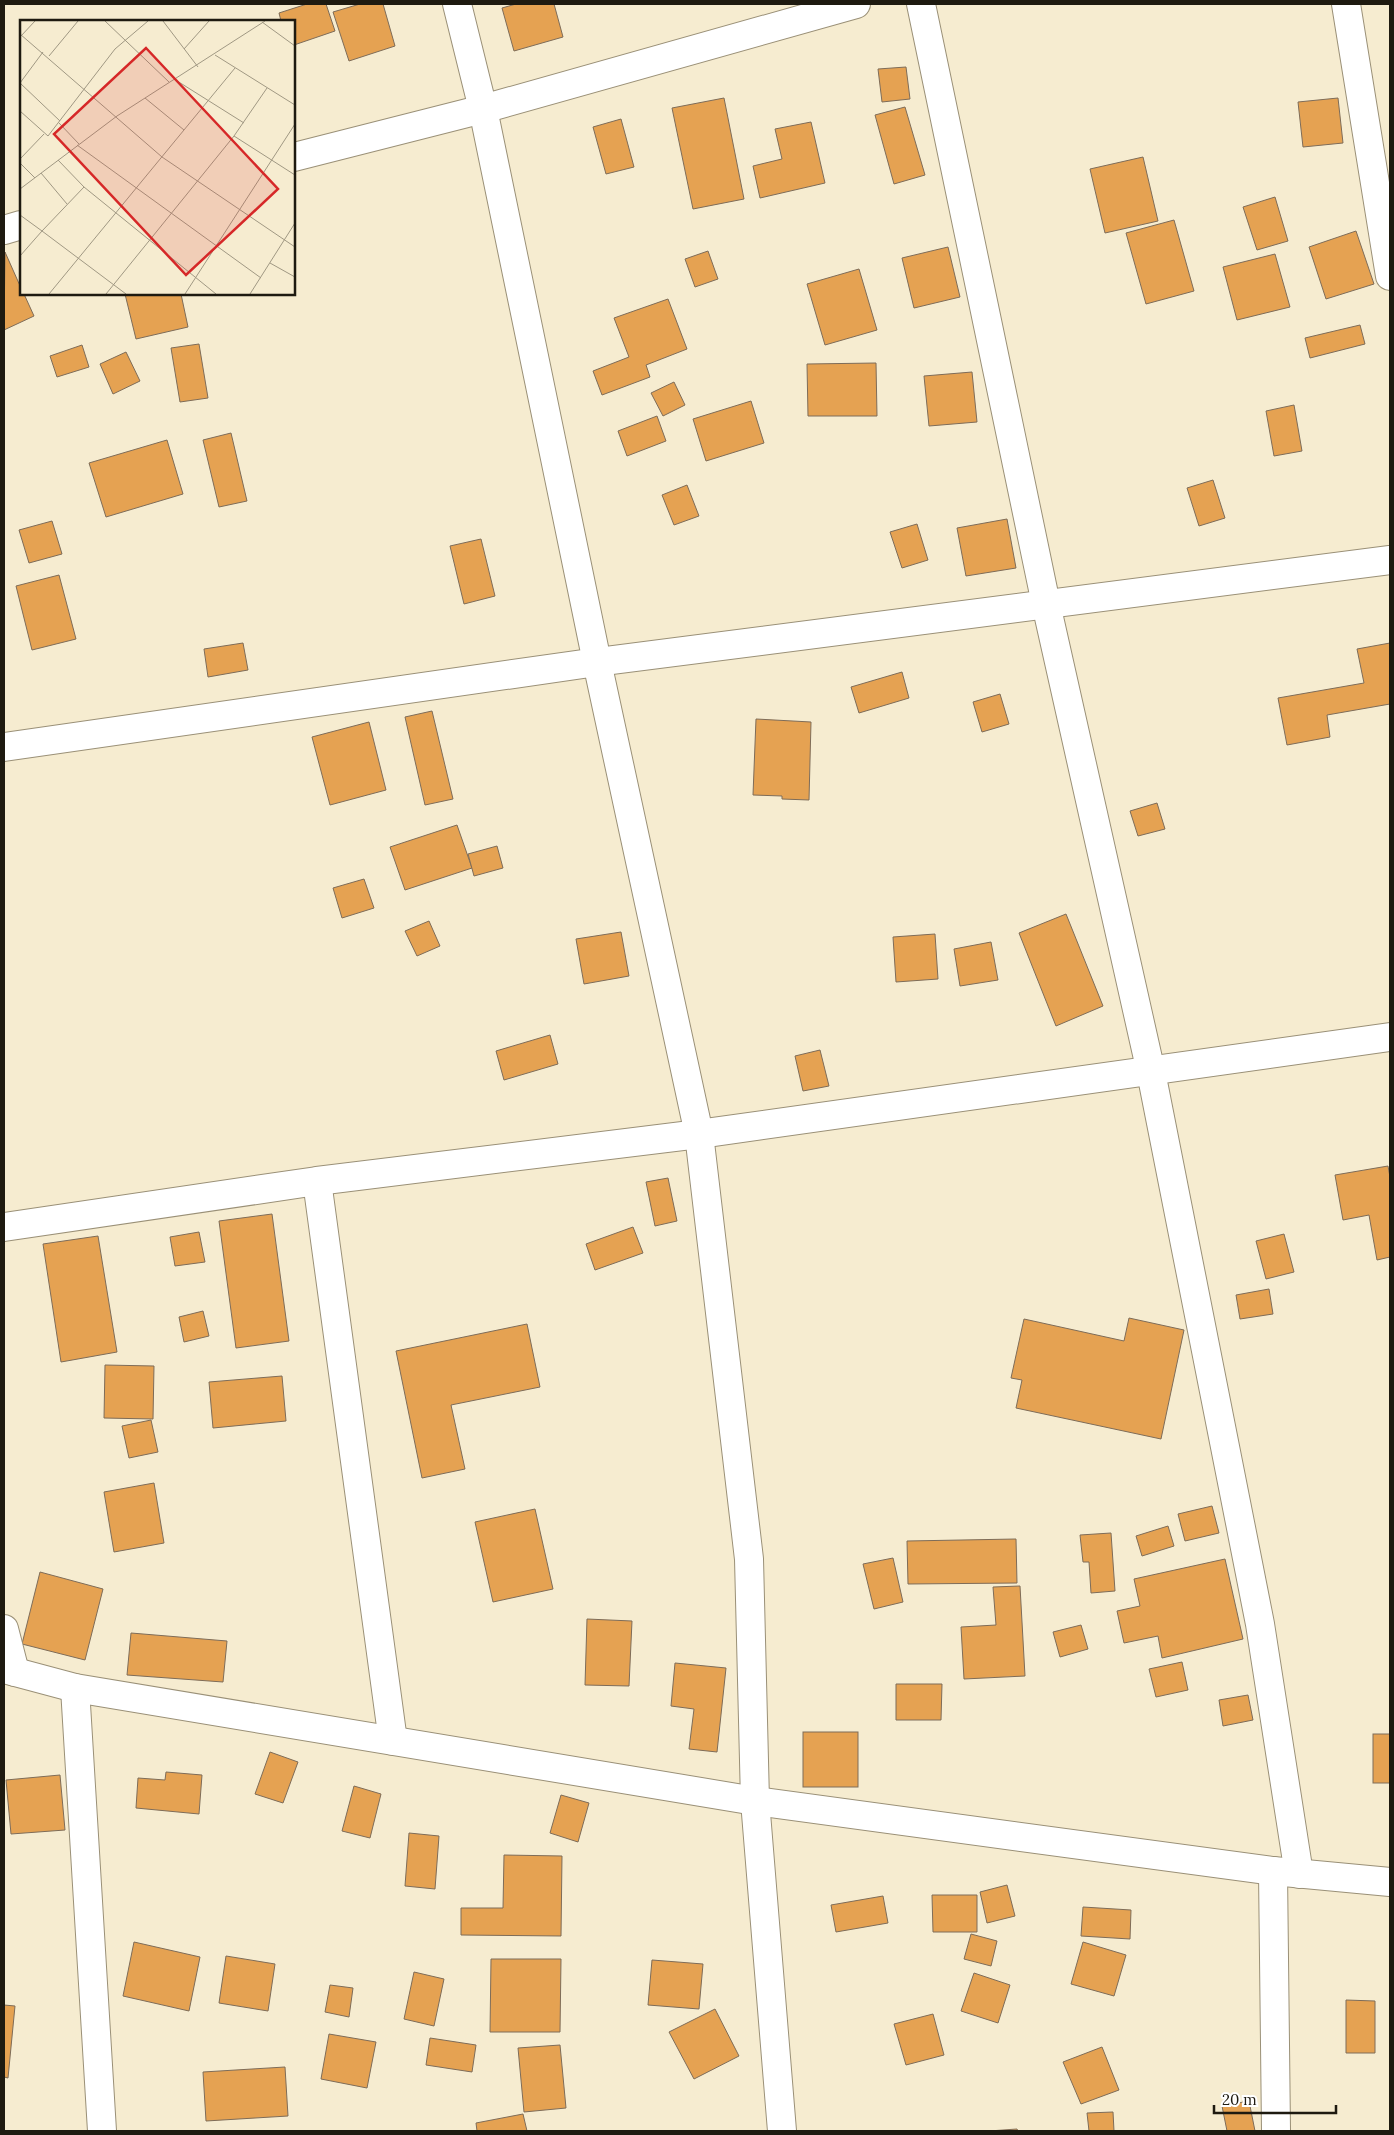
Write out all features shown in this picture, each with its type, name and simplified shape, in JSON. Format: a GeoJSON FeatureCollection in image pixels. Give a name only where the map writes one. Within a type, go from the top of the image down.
{"type":"FeatureCollection","features":[{"type":"Feature","properties":{"kind":"street"},"geometry":{"type":"LineString","coordinates":[[457,4],[483,109],[596,662],[699,1134],[749,1558],[755,1801],[782,2131]]}},
{"type":"Feature","properties":{"kind":"street"},"geometry":{"type":"LineString","coordinates":[[295,157],[483,109],[856,4]]}},
{"type":"Feature","properties":{"kind":"street"},"geometry":{"type":"LineString","coordinates":[[921,4],[1046,604],[1151,1072],[1260,1624],[1286,1872],[1276,2131]]}},
{"type":"Feature","properties":{"kind":"street"},"geometry":{"type":"LineString","coordinates":[[1346,4],[1390,276]]}},
{"type":"Feature","properties":{"kind":"street"},"geometry":{"type":"LineString","coordinates":[[4,230],[20,225]]}},
{"type":"Feature","properties":{"kind":"street"},"geometry":{"type":"LineString","coordinates":[[4,747],[596,662],[1390,560]]}},
{"type":"Feature","properties":{"kind":"street"},"geometry":{"type":"LineString","coordinates":[[4,1227],[317,1181],[699,1134],[1390,1037]]}},
{"type":"Feature","properties":{"kind":"street"},"geometry":{"type":"LineString","coordinates":[[317,1181],[393,1741]]}},
{"type":"Feature","properties":{"kind":"street"},"geometry":{"type":"LineString","coordinates":[[4,1629],[10,1670],[75,1688],[755,1801],[1286,1872],[1390,1882]]}},
{"type":"Feature","properties":{"kind":"street"},"geometry":{"type":"LineString","coordinates":[[75,1688],[102,2131]]}},
{"type":"Feature","properties":{"kind":"building"},"geometry":{"type":"Polygon","coordinates":[[[307,4],[326,4],[335,31],[295,45],[295,20],[281,20],[279,13],[307,4]]]}},
{"type":"Feature","properties":{"kind":"building"},"geometry":{"type":"Polygon","coordinates":[[[360,4],[383,4],[395,46],[349,61],[333,12],[360,4]]]}},
{"type":"Feature","properties":{"kind":"building"},"geometry":{"type":"Polygon","coordinates":[[[516,4],[554,4],[563,37],[514,51],[502,8],[516,4]]]}},
{"type":"Feature","properties":{"kind":"building"},"geometry":{"type":"Polygon","coordinates":[[[906,67],[910,99],[882,102],[878,69],[906,67]]]}},
{"type":"Feature","properties":{"kind":"building"},"geometry":{"type":"Polygon","coordinates":[[[724,98],[744,199],[693,209],[672,108],[724,98]]]}},
{"type":"Feature","properties":{"kind":"building"},"geometry":{"type":"Polygon","coordinates":[[[1338,98],[1343,143],[1303,147],[1298,102],[1338,98]]]}},
{"type":"Feature","properties":{"kind":"building"},"geometry":{"type":"Polygon","coordinates":[[[905,107],[925,175],[894,184],[875,115],[905,107]]]}},
{"type":"Feature","properties":{"kind":"building"},"geometry":{"type":"Polygon","coordinates":[[[621,119],[634,167],[606,174],[593,127],[621,119]]]}},
{"type":"Feature","properties":{"kind":"building"},"geometry":{"type":"Polygon","coordinates":[[[811,122],[825,183],[760,198],[753,166],[782,159],[775,129],[811,122]]]}},
{"type":"Feature","properties":{"kind":"building"},"geometry":{"type":"Polygon","coordinates":[[[1143,157],[1158,221],[1105,233],[1090,169],[1143,157]]]}},
{"type":"Feature","properties":{"kind":"building"},"geometry":{"type":"Polygon","coordinates":[[[1275,197],[1288,241],[1257,250],[1243,207],[1275,197]]]}},
{"type":"Feature","properties":{"kind":"building"},"geometry":{"type":"Polygon","coordinates":[[[1174,220],[1194,291],[1146,304],[1126,233],[1174,220]]]}},
{"type":"Feature","properties":{"kind":"building"},"geometry":{"type":"Polygon","coordinates":[[[1356,231],[1374,284],[1326,299],[1309,247],[1356,231]]]}},
{"type":"Feature","properties":{"kind":"building"},"geometry":{"type":"Polygon","coordinates":[[[948,247],[960,297],[914,308],[902,258],[948,247]]]}},
{"type":"Feature","properties":{"kind":"building"},"geometry":{"type":"Polygon","coordinates":[[[708,251],[718,279],[695,287],[685,259],[708,251]]]}},
{"type":"Feature","properties":{"kind":"building"},"geometry":{"type":"Polygon","coordinates":[[[5,252],[20,286],[20,295],[24,295],[34,316],[4,330],[5,252]]]}},
{"type":"Feature","properties":{"kind":"building"},"geometry":{"type":"Polygon","coordinates":[[[1275,254],[1290,307],[1237,320],[1223,267],[1275,254]]]}},
{"type":"Feature","properties":{"kind":"building"},"geometry":{"type":"Polygon","coordinates":[[[859,269],[877,330],[825,345],[807,284],[859,269]]]}},
{"type":"Feature","properties":{"kind":"building"},"geometry":{"type":"Polygon","coordinates":[[[125,295],[181,295],[188,327],[136,339],[125,295]]]}},
{"type":"Feature","properties":{"kind":"building"},"geometry":{"type":"Polygon","coordinates":[[[668,299],[687,349],[646,365],[650,377],[602,395],[593,371],[629,357],[614,318],[668,299]]]}},
{"type":"Feature","properties":{"kind":"building"},"geometry":{"type":"Polygon","coordinates":[[[1360,325],[1365,344],[1310,358],[1305,338],[1360,325]]]}},
{"type":"Feature","properties":{"kind":"building"},"geometry":{"type":"Polygon","coordinates":[[[199,344],[208,398],[180,402],[171,348],[199,344]]]}},
{"type":"Feature","properties":{"kind":"building"},"geometry":{"type":"Polygon","coordinates":[[[82,345],[89,367],[57,377],[50,356],[82,345]]]}},
{"type":"Feature","properties":{"kind":"building"},"geometry":{"type":"Polygon","coordinates":[[[126,352],[140,381],[113,394],[100,364],[126,352]]]}},
{"type":"Feature","properties":{"kind":"building"},"geometry":{"type":"Polygon","coordinates":[[[876,363],[877,416],[808,416],[807,364],[876,363]]]}},
{"type":"Feature","properties":{"kind":"building"},"geometry":{"type":"Polygon","coordinates":[[[972,372],[977,422],[929,426],[924,376],[972,372]]]}},
{"type":"Feature","properties":{"kind":"building"},"geometry":{"type":"Polygon","coordinates":[[[674,382],[685,405],[663,416],[651,393],[674,382]]]}},
{"type":"Feature","properties":{"kind":"building"},"geometry":{"type":"Polygon","coordinates":[[[751,401],[764,443],[706,461],[693,419],[751,401]]]}},
{"type":"Feature","properties":{"kind":"building"},"geometry":{"type":"Polygon","coordinates":[[[1294,405],[1302,451],[1274,456],[1266,411],[1294,405]]]}},
{"type":"Feature","properties":{"kind":"building"},"geometry":{"type":"Polygon","coordinates":[[[657,416],[666,441],[627,456],[618,431],[657,416]]]}},
{"type":"Feature","properties":{"kind":"building"},"geometry":{"type":"Polygon","coordinates":[[[231,433],[247,501],[219,507],[203,440],[231,433]]]}},
{"type":"Feature","properties":{"kind":"building"},"geometry":{"type":"Polygon","coordinates":[[[167,440],[183,494],[106,517],[89,463],[167,440]]]}},
{"type":"Feature","properties":{"kind":"building"},"geometry":{"type":"Polygon","coordinates":[[[1213,480],[1225,518],[1199,526],[1187,488],[1213,480]]]}},
{"type":"Feature","properties":{"kind":"building"},"geometry":{"type":"Polygon","coordinates":[[[687,485],[699,516],[674,525],[662,495],[687,485]]]}},
{"type":"Feature","properties":{"kind":"building"},"geometry":{"type":"Polygon","coordinates":[[[1007,519],[1016,568],[966,576],[957,528],[1007,519]]]}},
{"type":"Feature","properties":{"kind":"building"},"geometry":{"type":"Polygon","coordinates":[[[52,521],[62,554],[29,563],[19,530],[52,521]]]}},
{"type":"Feature","properties":{"kind":"building"},"geometry":{"type":"Polygon","coordinates":[[[917,524],[928,560],[902,568],[890,532],[917,524]]]}},
{"type":"Feature","properties":{"kind":"building"},"geometry":{"type":"Polygon","coordinates":[[[481,539],[495,596],[464,604],[450,546],[481,539]]]}},
{"type":"Feature","properties":{"kind":"building"},"geometry":{"type":"Polygon","coordinates":[[[59,575],[76,639],[32,650],[16,586],[59,575]]]}},
{"type":"Feature","properties":{"kind":"building"},"geometry":{"type":"Polygon","coordinates":[[[243,643],[248,670],[208,677],[204,649],[243,643]]]}},
{"type":"Feature","properties":{"kind":"building"},"geometry":{"type":"Polygon","coordinates":[[[1390,643],[1390,704],[1327,715],[1330,737],[1287,745],[1278,698],[1364,683],[1357,649],[1390,643]]]}},
{"type":"Feature","properties":{"kind":"building"},"geometry":{"type":"Polygon","coordinates":[[[902,672],[909,698],[859,713],[851,687],[902,672]]]}},
{"type":"Feature","properties":{"kind":"building"},"geometry":{"type":"Polygon","coordinates":[[[1000,694],[1009,724],[982,732],[973,702],[1000,694]]]}},
{"type":"Feature","properties":{"kind":"building"},"geometry":{"type":"Polygon","coordinates":[[[432,711],[453,799],[425,805],[405,717],[432,711]]]}},
{"type":"Feature","properties":{"kind":"building"},"geometry":{"type":"Polygon","coordinates":[[[756,719],[811,722],[809,800],[782,799],[782,796],[753,795],[756,719]]]}},
{"type":"Feature","properties":{"kind":"building"},"geometry":{"type":"Polygon","coordinates":[[[369,722],[386,790],[330,805],[312,737],[369,722]]]}},
{"type":"Feature","properties":{"kind":"building"},"geometry":{"type":"Polygon","coordinates":[[[1157,803],[1165,829],[1138,836],[1130,811],[1157,803]]]}},
{"type":"Feature","properties":{"kind":"building"},"geometry":{"type":"Polygon","coordinates":[[[457,825],[472,868],[405,890],[390,847],[457,825]]]}},
{"type":"Feature","properties":{"kind":"building"},"geometry":{"type":"Polygon","coordinates":[[[497,846],[503,868],[474,876],[468,854],[497,846]]]}},
{"type":"Feature","properties":{"kind":"building"},"geometry":{"type":"Polygon","coordinates":[[[364,879],[374,908],[342,918],[333,888],[364,879]]]}},
{"type":"Feature","properties":{"kind":"building"},"geometry":{"type":"Polygon","coordinates":[[[1066,914],[1103,1006],[1056,1026],[1019,933],[1066,914]]]}},
{"type":"Feature","properties":{"kind":"building"},"geometry":{"type":"Polygon","coordinates":[[[429,921],[440,946],[417,956],[405,931],[429,921]]]}},
{"type":"Feature","properties":{"kind":"building"},"geometry":{"type":"Polygon","coordinates":[[[621,932],[629,976],[584,984],[576,939],[621,932]]]}},
{"type":"Feature","properties":{"kind":"building"},"geometry":{"type":"Polygon","coordinates":[[[935,934],[938,979],[896,982],[893,937],[935,934]]]}},
{"type":"Feature","properties":{"kind":"building"},"geometry":{"type":"Polygon","coordinates":[[[991,942],[998,980],[960,986],[954,949],[991,942]]]}},
{"type":"Feature","properties":{"kind":"building"},"geometry":{"type":"Polygon","coordinates":[[[550,1035],[558,1064],[504,1080],[496,1051],[550,1035]]]}},
{"type":"Feature","properties":{"kind":"building"},"geometry":{"type":"Polygon","coordinates":[[[820,1050],[829,1086],[803,1091],[795,1056],[820,1050]]]}},
{"type":"Feature","properties":{"kind":"building"},"geometry":{"type":"Polygon","coordinates":[[[1388,1166],[1390,1177],[1390,1257],[1377,1260],[1369,1215],[1343,1220],[1335,1175],[1388,1166]]]}},
{"type":"Feature","properties":{"kind":"building"},"geometry":{"type":"Polygon","coordinates":[[[668,1178],[677,1221],[655,1226],[646,1182],[668,1178]]]}},
{"type":"Feature","properties":{"kind":"building"},"geometry":{"type":"Polygon","coordinates":[[[272,1214],[289,1341],[236,1348],[219,1221],[272,1214]]]}},
{"type":"Feature","properties":{"kind":"building"},"geometry":{"type":"Polygon","coordinates":[[[633,1227],[643,1253],[595,1270],[586,1244],[633,1227]]]}},
{"type":"Feature","properties":{"kind":"building"},"geometry":{"type":"Polygon","coordinates":[[[199,1232],[205,1262],[175,1266],[170,1237],[199,1232]]]}},
{"type":"Feature","properties":{"kind":"building"},"geometry":{"type":"Polygon","coordinates":[[[1284,1234],[1294,1272],[1266,1279],[1256,1241],[1284,1234]]]}},
{"type":"Feature","properties":{"kind":"building"},"geometry":{"type":"Polygon","coordinates":[[[98,1236],[117,1352],[61,1362],[43,1244],[98,1236]]]}},
{"type":"Feature","properties":{"kind":"building"},"geometry":{"type":"Polygon","coordinates":[[[1269,1289],[1273,1314],[1240,1319],[1236,1295],[1269,1289]]]}},
{"type":"Feature","properties":{"kind":"building"},"geometry":{"type":"Polygon","coordinates":[[[203,1311],[209,1336],[184,1342],[179,1317],[203,1311]]]}},
{"type":"Feature","properties":{"kind":"building"},"geometry":{"type":"Polygon","coordinates":[[[1129,1318],[1184,1330],[1161,1439],[1016,1408],[1022,1380],[1011,1378],[1024,1319],[1124,1341],[1129,1318]]]}},
{"type":"Feature","properties":{"kind":"building"},"geometry":{"type":"Polygon","coordinates":[[[527,1324],[540,1387],[451,1405],[465,1469],[422,1478],[396,1351],[527,1324]]]}},
{"type":"Feature","properties":{"kind":"building"},"geometry":{"type":"Polygon","coordinates":[[[105,1365],[154,1366],[153,1419],[104,1418],[105,1365]]]}},
{"type":"Feature","properties":{"kind":"building"},"geometry":{"type":"Polygon","coordinates":[[[282,1376],[286,1421],[213,1428],[209,1382],[282,1376]]]}},
{"type":"Feature","properties":{"kind":"building"},"geometry":{"type":"Polygon","coordinates":[[[151,1420],[158,1452],[129,1458],[122,1426],[151,1420]]]}},
{"type":"Feature","properties":{"kind":"building"},"geometry":{"type":"Polygon","coordinates":[[[154,1483],[164,1543],[114,1552],[104,1492],[154,1483]]]}},
{"type":"Feature","properties":{"kind":"building"},"geometry":{"type":"Polygon","coordinates":[[[1212,1506],[1219,1533],[1185,1541],[1178,1514],[1212,1506]]]}},
{"type":"Feature","properties":{"kind":"building"},"geometry":{"type":"Polygon","coordinates":[[[535,1509],[553,1589],[493,1602],[475,1522],[535,1509]]]}},
{"type":"Feature","properties":{"kind":"building"},"geometry":{"type":"Polygon","coordinates":[[[1168,1526],[1174,1546],[1142,1556],[1136,1536],[1168,1526]]]}},
{"type":"Feature","properties":{"kind":"building"},"geometry":{"type":"Polygon","coordinates":[[[1111,1533],[1115,1591],[1091,1593],[1089,1562],[1083,1562],[1080,1535],[1111,1533]]]}},
{"type":"Feature","properties":{"kind":"building"},"geometry":{"type":"Polygon","coordinates":[[[1016,1539],[1017,1583],[908,1584],[907,1541],[1016,1539]]]}},
{"type":"Feature","properties":{"kind":"building"},"geometry":{"type":"Polygon","coordinates":[[[893,1558],[903,1602],[874,1609],[863,1564],[893,1558]]]}},
{"type":"Feature","properties":{"kind":"building"},"geometry":{"type":"Polygon","coordinates":[[[1225,1559],[1243,1639],[1162,1658],[1158,1636],[1124,1643],[1117,1611],[1140,1606],[1134,1579],[1225,1559]]]}},
{"type":"Feature","properties":{"kind":"building"},"geometry":{"type":"Polygon","coordinates":[[[40,1572],[103,1589],[85,1660],[22,1644],[40,1572]]]}},
{"type":"Feature","properties":{"kind":"building"},"geometry":{"type":"Polygon","coordinates":[[[1020,1586],[1025,1676],[964,1679],[961,1627],[996,1625],[993,1587],[1020,1586]]]}},
{"type":"Feature","properties":{"kind":"building"},"geometry":{"type":"Polygon","coordinates":[[[587,1619],[632,1621],[629,1686],[585,1685],[587,1619]]]}},
{"type":"Feature","properties":{"kind":"building"},"geometry":{"type":"Polygon","coordinates":[[[1081,1625],[1088,1649],[1060,1657],[1053,1632],[1081,1625]]]}},
{"type":"Feature","properties":{"kind":"building"},"geometry":{"type":"Polygon","coordinates":[[[131,1633],[227,1641],[223,1682],[127,1675],[131,1633]]]}},
{"type":"Feature","properties":{"kind":"building"},"geometry":{"type":"Polygon","coordinates":[[[1182,1662],[1188,1690],[1156,1697],[1149,1669],[1182,1662]]]}},
{"type":"Feature","properties":{"kind":"building"},"geometry":{"type":"Polygon","coordinates":[[[675,1663],[726,1668],[717,1752],[689,1749],[694,1709],[671,1706],[675,1663]]]}},
{"type":"Feature","properties":{"kind":"building"},"geometry":{"type":"Polygon","coordinates":[[[896,1684],[942,1684],[941,1720],[896,1720],[896,1684]]]}},
{"type":"Feature","properties":{"kind":"building"},"geometry":{"type":"Polygon","coordinates":[[[1248,1695],[1253,1720],[1223,1726],[1219,1700],[1248,1695]]]}},
{"type":"Feature","properties":{"kind":"building"},"geometry":{"type":"Polygon","coordinates":[[[803,1732],[858,1732],[858,1787],[803,1787],[803,1732]]]}},
{"type":"Feature","properties":{"kind":"building"},"geometry":{"type":"Polygon","coordinates":[[[1373,1734],[1390,1734],[1390,1783],[1373,1783],[1373,1734]]]}},
{"type":"Feature","properties":{"kind":"building"},"geometry":{"type":"Polygon","coordinates":[[[270,1752],[298,1762],[283,1803],[255,1794],[270,1752]]]}},
{"type":"Feature","properties":{"kind":"building"},"geometry":{"type":"Polygon","coordinates":[[[166,1772],[202,1775],[199,1814],[136,1808],[138,1778],[165,1780],[166,1772]]]}},
{"type":"Feature","properties":{"kind":"building"},"geometry":{"type":"Polygon","coordinates":[[[60,1775],[65,1830],[11,1834],[6,1780],[60,1775]]]}},
{"type":"Feature","properties":{"kind":"building"},"geometry":{"type":"Polygon","coordinates":[[[354,1786],[381,1794],[370,1838],[342,1831],[354,1786]]]}},
{"type":"Feature","properties":{"kind":"building"},"geometry":{"type":"Polygon","coordinates":[[[561,1795],[589,1803],[578,1842],[550,1833],[561,1795]]]}},
{"type":"Feature","properties":{"kind":"building"},"geometry":{"type":"Polygon","coordinates":[[[409,1833],[439,1836],[435,1889],[405,1886],[409,1833]]]}},
{"type":"Feature","properties":{"kind":"building"},"geometry":{"type":"Polygon","coordinates":[[[504,1855],[562,1856],[561,1936],[461,1935],[461,1908],[503,1908],[504,1855]]]}},
{"type":"Feature","properties":{"kind":"building"},"geometry":{"type":"Polygon","coordinates":[[[1007,1885],[1015,1916],[987,1923],[980,1892],[1007,1885]]]}},
{"type":"Feature","properties":{"kind":"building"},"geometry":{"type":"Polygon","coordinates":[[[932,1895],[977,1895],[977,1932],[933,1932],[932,1895]]]}},
{"type":"Feature","properties":{"kind":"building"},"geometry":{"type":"Polygon","coordinates":[[[883,1896],[888,1923],[836,1932],[831,1905],[883,1896]]]}},
{"type":"Feature","properties":{"kind":"building"},"geometry":{"type":"Polygon","coordinates":[[[1083,1907],[1131,1910],[1130,1939],[1081,1936],[1083,1907]]]}},
{"type":"Feature","properties":{"kind":"building"},"geometry":{"type":"Polygon","coordinates":[[[971,1934],[997,1941],[991,1966],[964,1959],[971,1934]]]}},
{"type":"Feature","properties":{"kind":"building"},"geometry":{"type":"Polygon","coordinates":[[[134,1942],[200,1957],[189,2011],[123,1996],[134,1942]]]}},
{"type":"Feature","properties":{"kind":"building"},"geometry":{"type":"Polygon","coordinates":[[[1083,1942],[1126,1955],[1114,1996],[1071,1984],[1083,1942]]]}},
{"type":"Feature","properties":{"kind":"building"},"geometry":{"type":"Polygon","coordinates":[[[226,1956],[275,1964],[268,2011],[219,2003],[226,1956]]]}},
{"type":"Feature","properties":{"kind":"building"},"geometry":{"type":"Polygon","coordinates":[[[491,1959],[561,1959],[560,2032],[490,2032],[491,1959]]]}},
{"type":"Feature","properties":{"kind":"building"},"geometry":{"type":"Polygon","coordinates":[[[652,1960],[703,1964],[699,2009],[648,2005],[652,1960]]]}},
{"type":"Feature","properties":{"kind":"building"},"geometry":{"type":"Polygon","coordinates":[[[414,1972],[444,1979],[434,2026],[404,2019],[414,1972]]]}},
{"type":"Feature","properties":{"kind":"building"},"geometry":{"type":"Polygon","coordinates":[[[974,1973],[1010,1985],[998,2023],[961,2011],[974,1973]]]}},
{"type":"Feature","properties":{"kind":"building"},"geometry":{"type":"Polygon","coordinates":[[[330,1985],[353,1988],[349,2017],[325,2012],[330,1985]]]}},
{"type":"Feature","properties":{"kind":"building"},"geometry":{"type":"Polygon","coordinates":[[[1346,2000],[1375,2001],[1375,2053],[1346,2053],[1346,2000]]]}},
{"type":"Feature","properties":{"kind":"building"},"geometry":{"type":"Polygon","coordinates":[[[4,2005],[15,2006],[8,2078],[4,2077],[4,2005]]]}},
{"type":"Feature","properties":{"kind":"building"},"geometry":{"type":"Polygon","coordinates":[[[715,2009],[739,2056],[694,2079],[669,2032],[715,2009]]]}},
{"type":"Feature","properties":{"kind":"building"},"geometry":{"type":"Polygon","coordinates":[[[933,2014],[944,2055],[906,2065],[894,2024],[933,2014]]]}},
{"type":"Feature","properties":{"kind":"building"},"geometry":{"type":"Polygon","coordinates":[[[329,2034],[376,2042],[367,2088],[321,2079],[329,2034]]]}},
{"type":"Feature","properties":{"kind":"building"},"geometry":{"type":"Polygon","coordinates":[[[430,2038],[476,2045],[472,2072],[426,2065],[430,2038]]]}},
{"type":"Feature","properties":{"kind":"building"},"geometry":{"type":"Polygon","coordinates":[[[560,2045],[566,2108],[524,2112],[518,2048],[560,2045]]]}},
{"type":"Feature","properties":{"kind":"building"},"geometry":{"type":"Polygon","coordinates":[[[1102,2047],[1119,2090],[1081,2104],[1063,2062],[1102,2047]]]}},
{"type":"Feature","properties":{"kind":"building"},"geometry":{"type":"Polygon","coordinates":[[[285,2067],[288,2116],[206,2121],[203,2072],[285,2067]]]}},
{"type":"Feature","properties":{"kind":"building"},"geometry":{"type":"Polygon","coordinates":[[[1249,2101],[1255,2131],[1227,2131],[1222,2106],[1249,2101]]]}},
{"type":"Feature","properties":{"kind":"building"},"geometry":{"type":"Polygon","coordinates":[[[1113,2112],[1114,2131],[1089,2131],[1087,2113],[1113,2112]]]}},
{"type":"Feature","properties":{"kind":"building"},"geometry":{"type":"Polygon","coordinates":[[[523,2114],[527,2131],[477,2131],[476,2123],[523,2114]]]}},
{"type":"Feature","properties":{"kind":"building"},"geometry":{"type":"Polygon","coordinates":[[[1017,2129],[1018,2131],[989,2131],[1017,2129]]]}}]}
